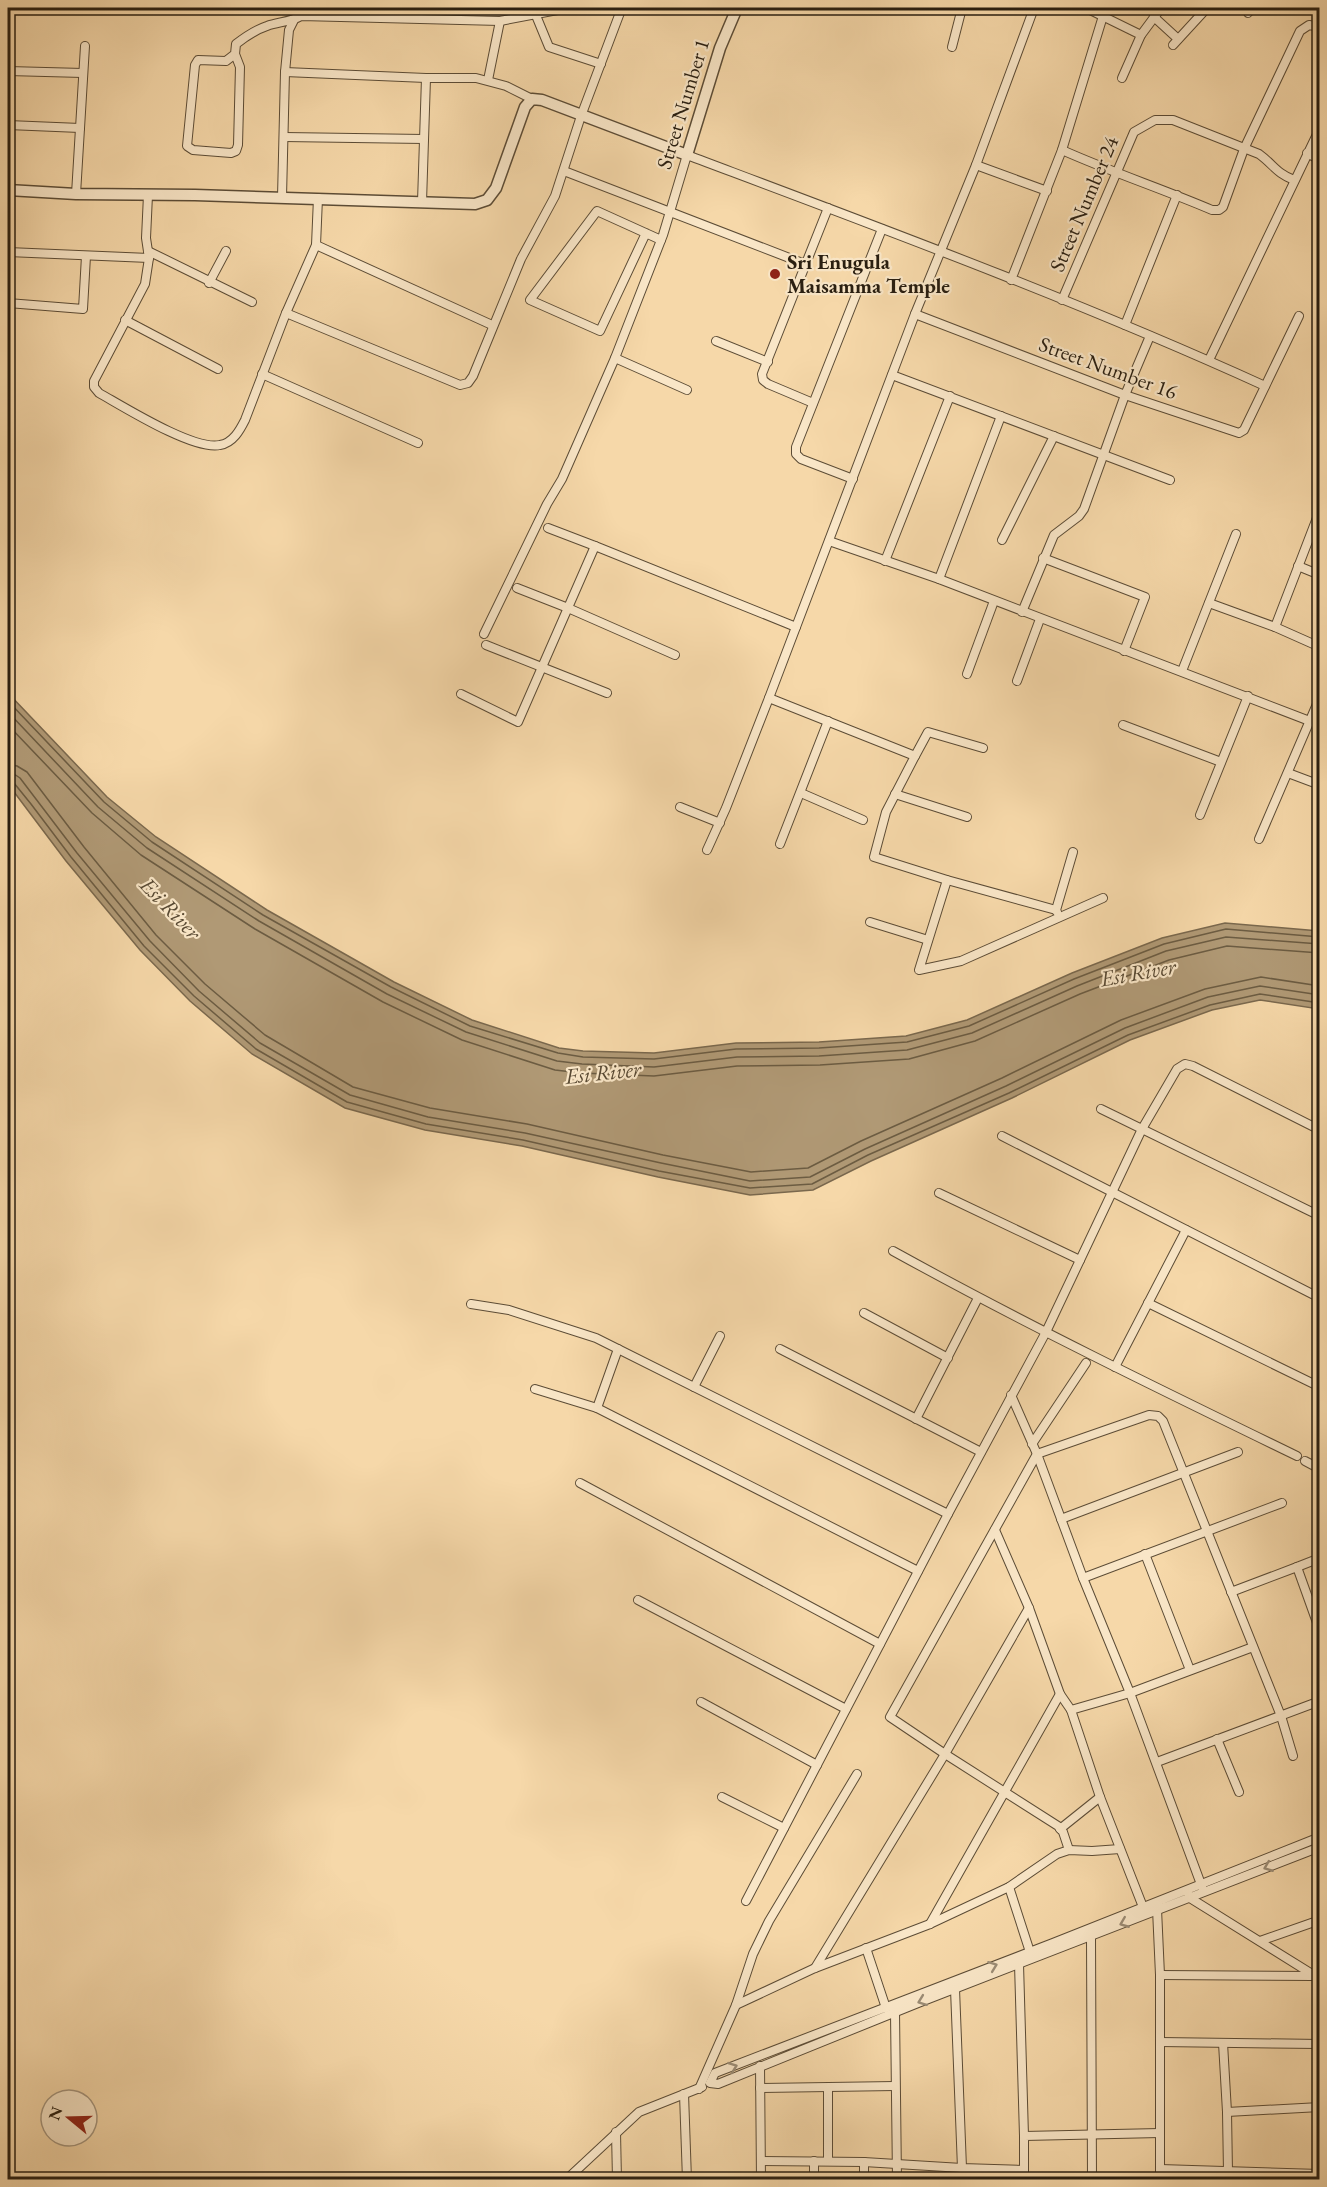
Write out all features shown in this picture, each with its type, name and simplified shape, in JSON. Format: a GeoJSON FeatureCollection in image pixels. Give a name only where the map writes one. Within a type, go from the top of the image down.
{"type":"FeatureCollection","features":[{"type":"Feature","properties":{"kind":"street"},"geometry":{"type":"LineString","coordinates":[[345,17],[346,8]]}},
{"type":"Feature","properties":{"kind":"street"},"geometry":{"type":"LineString","coordinates":[[235,54],[226,61],[198,60],[195,65],[187,146],[193,150],[231,153],[236,151],[240,67],[235,54],[236,44],[247,35],[268,25],[294,20],[301,16],[500,21],[568,8],[621,10],[637,8]]}},
{"type":"Feature","properties":{"kind":"street","name":"Street Number 1"},"geometry":{"type":"LineString","coordinates":[[484,634],[547,504],[562,479],[615,358],[661,240],[720,48],[737,8]]}},
{"type":"Feature","properties":{"kind":"street"},"geometry":{"type":"LineString","coordinates":[[952,47],[962,8]]}},
{"type":"Feature","properties":{"kind":"street"},"geometry":{"type":"LineString","coordinates":[[707,850],[720,823],[769,698],[915,314],[976,165],[1034,8]]}},
{"type":"Feature","properties":{"kind":"street"},"geometry":{"type":"LineString","coordinates":[[1086,8],[1141,35]]}},
{"type":"Feature","properties":{"kind":"street"},"geometry":{"type":"LineString","coordinates":[[1122,78],[1141,35],[1161,8]]}},
{"type":"Feature","properties":{"kind":"street"},"geometry":{"type":"LineString","coordinates":[[1154,16],[1176,42],[1207,8]]}},
{"type":"Feature","properties":{"kind":"street"},"geometry":{"type":"LineString","coordinates":[[286,313],[460,385],[468,383],[473,376],[521,259],[555,196],[580,116],[621,10]]}},
{"type":"Feature","properties":{"kind":"street"},"geometry":{"type":"LineString","coordinates":[[536,13],[549,46],[601,64]]}},
{"type":"Feature","properties":{"kind":"street"},"geometry":{"type":"LineString","coordinates":[[1011,280],[1062,150],[1103,16]]}},
{"type":"Feature","properties":{"kind":"street"},"geometry":{"type":"LineString","coordinates":[[282,197],[285,72],[289,30],[294,20]]}},
{"type":"Feature","properties":{"kind":"street"},"geometry":{"type":"LineString","coordinates":[[488,80],[500,21]]}},
{"type":"Feature","properties":{"kind":"street"},"geometry":{"type":"LineString","coordinates":[[1062,150],[1115,173],[1212,210],[1219,210],[1223,207],[1244,148],[1300,31],[1309,25],[1320,27]]}},
{"type":"Feature","properties":{"kind":"street"},"geometry":{"type":"LineString","coordinates":[[76,194],[85,46]]}},
{"type":"Feature","properties":{"kind":"street"},"geometry":{"type":"LineString","coordinates":[[8,71],[83,74]]}},
{"type":"Feature","properties":{"kind":"street"},"geometry":{"type":"LineString","coordinates":[[285,72],[488,80],[532,99],[542,100],[942,251],[1125,325],[1266,386],[1299,316]]}},
{"type":"Feature","properties":{"kind":"street"},"geometry":{"type":"LineString","coordinates":[[422,202],[426,78]]}},
{"type":"Feature","properties":{"kind":"street"},"geometry":{"type":"LineString","coordinates":[[8,190],[76,194],[282,197],[475,204],[487,200],[496,188],[525,107],[532,99]]}},
{"type":"Feature","properties":{"kind":"street","name":"Street Number 24"},"geometry":{"type":"LineString","coordinates":[[1062,300],[1134,132],[1155,120],[1173,120],[1259,154],[1280,174],[1294,180]]}},
{"type":"Feature","properties":{"kind":"street"},"geometry":{"type":"LineString","coordinates":[[8,125],[80,128]]}},
{"type":"Feature","properties":{"kind":"street"},"geometry":{"type":"LineString","coordinates":[[1209,360],[1320,128]]}},
{"type":"Feature","properties":{"kind":"street"},"geometry":{"type":"LineString","coordinates":[[284,137],[424,139]]}},
{"type":"Feature","properties":{"kind":"street"},"geometry":{"type":"LineString","coordinates":[[1307,153],[1320,160]]}},
{"type":"Feature","properties":{"kind":"street"},"geometry":{"type":"LineString","coordinates":[[976,165],[1047,190]]}},
{"type":"Feature","properties":{"kind":"street"},"geometry":{"type":"LineString","coordinates":[[564,171],[805,264]]}},
{"type":"Feature","properties":{"kind":"street"},"geometry":{"type":"LineString","coordinates":[[148,195],[146,238],[149,254],[145,284],[94,381],[94,387],[99,393],[188,440],[210,446],[223,445],[237,434],[245,420],[286,313],[316,245],[318,198]]}},
{"type":"Feature","properties":{"kind":"street"},"geometry":{"type":"LineString","coordinates":[[1125,325],[1177,195]]}},
{"type":"Feature","properties":{"kind":"street"},"geometry":{"type":"LineString","coordinates":[[813,403],[768,384],[763,380],[762,374],[828,208]]}},
{"type":"Feature","properties":{"kind":"street"},"geometry":{"type":"LineString","coordinates":[[646,233],[600,331],[530,300],[597,211],[646,233],[661,240]]}},
{"type":"Feature","properties":{"kind":"street"},"geometry":{"type":"LineString","coordinates":[[853,479],[801,459],[796,454],[796,447],[882,229]]}},
{"type":"Feature","properties":{"kind":"street"},"geometry":{"type":"LineString","coordinates":[[316,245],[492,325]]}},
{"type":"Feature","properties":{"kind":"street"},"geometry":{"type":"LineString","coordinates":[[209,283],[226,250]]}},
{"type":"Feature","properties":{"kind":"street"},"geometry":{"type":"LineString","coordinates":[[8,252],[86,256],[149,254],[252,302]]}},
{"type":"Feature","properties":{"kind":"street"},"geometry":{"type":"LineString","coordinates":[[8,303],[83,309],[86,256]]}},
{"type":"Feature","properties":{"kind":"street","name":"Street Number 16"},"geometry":{"type":"LineString","coordinates":[[915,314],[1125,395],[1239,433],[1244,430],[1266,386]]}},
{"type":"Feature","properties":{"kind":"street"},"geometry":{"type":"LineString","coordinates":[[125,320],[218,369]]}},
{"type":"Feature","properties":{"kind":"street"},"geometry":{"type":"LineString","coordinates":[[1022,612],[1054,535],[1079,516],[1084,509],[1125,395],[1150,336]]}},
{"type":"Feature","properties":{"kind":"street"},"geometry":{"type":"LineString","coordinates":[[716,342],[768,362]]}},
{"type":"Feature","properties":{"kind":"street"},"geometry":{"type":"LineString","coordinates":[[615,358],[687,390]]}},
{"type":"Feature","properties":{"kind":"street"},"geometry":{"type":"LineString","coordinates":[[262,374],[418,442]]}},
{"type":"Feature","properties":{"kind":"street"},"geometry":{"type":"LineString","coordinates":[[892,375],[1170,480]]}},
{"type":"Feature","properties":{"kind":"street"},"geometry":{"type":"LineString","coordinates":[[885,561],[950,396]]}},
{"type":"Feature","properties":{"kind":"street"},"geometry":{"type":"LineString","coordinates":[[939,579],[1001,416]]}},
{"type":"Feature","properties":{"kind":"street"},"geometry":{"type":"LineString","coordinates":[[1002,540],[1054,436]]}},
{"type":"Feature","properties":{"kind":"street"},"geometry":{"type":"LineString","coordinates":[[1275,627],[1320,510]]}},
{"type":"Feature","properties":{"kind":"street"},"geometry":{"type":"LineString","coordinates":[[548,528],[796,627]]}},
{"type":"Feature","properties":{"kind":"street"},"geometry":{"type":"LineString","coordinates":[[1182,671],[1236,534]]}},
{"type":"Feature","properties":{"kind":"street"},"geometry":{"type":"LineString","coordinates":[[829,541],[939,579],[1320,725]]}},
{"type":"Feature","properties":{"kind":"street"},"geometry":{"type":"LineString","coordinates":[[461,694],[518,722],[595,546]]}},
{"type":"Feature","properties":{"kind":"street"},"geometry":{"type":"LineString","coordinates":[[1043,558],[1145,597],[1124,651]]}},
{"type":"Feature","properties":{"kind":"street"},"geometry":{"type":"LineString","coordinates":[[1298,566],[1320,575]]}},
{"type":"Feature","properties":{"kind":"street"},"geometry":{"type":"LineString","coordinates":[[517,588],[675,655]]}},
{"type":"Feature","properties":{"kind":"street"},"geometry":{"type":"LineString","coordinates":[[967,674],[994,601]]}},
{"type":"Feature","properties":{"kind":"street"},"geometry":{"type":"LineString","coordinates":[[1209,603],[1275,627],[1320,647]]}},
{"type":"Feature","properties":{"kind":"street"},"geometry":{"type":"LineString","coordinates":[[1017,681],[1040,619]]}},
{"type":"Feature","properties":{"kind":"street"},"geometry":{"type":"LineString","coordinates":[[486,645],[607,693]]}},
{"type":"Feature","properties":{"kind":"street"},"geometry":{"type":"LineString","coordinates":[[1200,815],[1248,696]]}},
{"type":"Feature","properties":{"kind":"street"},"geometry":{"type":"LineString","coordinates":[[1259,839],[1320,697]]}},
{"type":"Feature","properties":{"kind":"street"},"geometry":{"type":"LineString","coordinates":[[769,698],[915,756]]}},
{"type":"Feature","properties":{"kind":"street"},"geometry":{"type":"LineString","coordinates":[[780,844],[828,722]]}},
{"type":"Feature","properties":{"kind":"street"},"geometry":{"type":"LineString","coordinates":[[1123,725],[1221,762]]}},
{"type":"Feature","properties":{"kind":"street"},"geometry":{"type":"LineString","coordinates":[[983,748],[928,732],[886,812],[874,857],[1058,914]]}},
{"type":"Feature","properties":{"kind":"street"},"geometry":{"type":"LineString","coordinates":[[1288,773],[1320,785]]}},
{"type":"Feature","properties":{"kind":"street"},"geometry":{"type":"LineString","coordinates":[[801,793],[863,820]]}},
{"type":"Feature","properties":{"kind":"street"},"geometry":{"type":"LineString","coordinates":[[895,794],[967,817]]}},
{"type":"Feature","properties":{"kind":"street"},"geometry":{"type":"LineString","coordinates":[[680,807],[720,823]]}},
{"type":"Feature","properties":{"kind":"street"},"geometry":{"type":"LineString","coordinates":[[1058,914],[1073,852]]}},
{"type":"Feature","properties":{"kind":"street"},"geometry":{"type":"LineString","coordinates":[[947,880],[919,970],[961,961],[1058,914],[1103,898]]}},
{"type":"Feature","properties":{"kind":"street"},"geometry":{"type":"LineString","coordinates":[[870,922],[928,940]]}},
{"type":"Feature","properties":{"kind":"street"},"geometry":{"type":"LineString","coordinates":[[746,1901],[948,1514],[1046,1332],[1142,1129],[1177,1069],[1185,1064],[1193,1066],[1320,1130]]}},
{"type":"Feature","properties":{"kind":"street"},"geometry":{"type":"LineString","coordinates":[[1101,1109],[1320,1216]]}},
{"type":"Feature","properties":{"kind":"street"},"geometry":{"type":"LineString","coordinates":[[1002,1136],[1320,1299]]}},
{"type":"Feature","properties":{"kind":"street"},"geometry":{"type":"LineString","coordinates":[[939,1193],[1080,1260]]}},
{"type":"Feature","properties":{"kind":"street"},"geometry":{"type":"LineString","coordinates":[[1114,1367],[1186,1230]]}},
{"type":"Feature","properties":{"kind":"street"},"geometry":{"type":"LineString","coordinates":[[893,1251],[978,1298],[1297,1456]]}},
{"type":"Feature","properties":{"kind":"street"},"geometry":{"type":"LineString","coordinates":[[916,1419],[978,1298]]}},
{"type":"Feature","properties":{"kind":"street"},"geometry":{"type":"LineString","coordinates":[[1148,1303],[1320,1387]]}},
{"type":"Feature","properties":{"kind":"street"},"geometry":{"type":"LineString","coordinates":[[471,1304],[509,1310],[596,1338],[948,1514]]}},
{"type":"Feature","properties":{"kind":"street"},"geometry":{"type":"LineString","coordinates":[[864,1313],[948,1358]]}},
{"type":"Feature","properties":{"kind":"street"},"geometry":{"type":"LineString","coordinates":[[694,1387],[720,1336]]}},
{"type":"Feature","properties":{"kind":"street"},"geometry":{"type":"LineString","coordinates":[[597,1408],[618,1349]]}},
{"type":"Feature","properties":{"kind":"street"},"geometry":{"type":"LineString","coordinates":[[780,1349],[981,1452]]}},
{"type":"Feature","properties":{"kind":"street"},"geometry":{"type":"LineString","coordinates":[[1032,1444],[1086,1363]]}},
{"type":"Feature","properties":{"kind":"street"},"geometry":{"type":"LineString","coordinates":[[535,1389],[597,1408],[918,1571]]}},
{"type":"Feature","properties":{"kind":"street"},"geometry":{"type":"LineString","coordinates":[[1011,1395],[1037,1454],[1083,1578],[1157,1762],[1202,1888]]}},
{"type":"Feature","properties":{"kind":"street"},"geometry":{"type":"LineString","coordinates":[[1069,1850],[1060,1829],[890,1717],[1037,1454],[1149,1415],[1158,1416],[1163,1421],[1281,1716],[1293,1756]]}},
{"type":"Feature","properties":{"kind":"street"},"geometry":{"type":"LineString","coordinates":[[1061,1519],[1238,1452]]}},
{"type":"Feature","properties":{"kind":"street"},"geometry":{"type":"LineString","coordinates":[[1305,1461],[1320,1469]]}},
{"type":"Feature","properties":{"kind":"street"},"geometry":{"type":"LineString","coordinates":[[580,1483],[880,1644]]}},
{"type":"Feature","properties":{"kind":"street"},"geometry":{"type":"LineString","coordinates":[[1083,1578],[1282,1503]]}},
{"type":"Feature","properties":{"kind":"street"},"geometry":{"type":"LineString","coordinates":[[995,1530],[1029,1608],[1060,1694],[1071,1710],[1100,1797],[1143,1907]]}},
{"type":"Feature","properties":{"kind":"street"},"geometry":{"type":"LineString","coordinates":[[1145,1554],[1190,1670]]}},
{"type":"Feature","properties":{"kind":"street"},"geometry":{"type":"LineString","coordinates":[[1231,1592],[1320,1558]]}},
{"type":"Feature","properties":{"kind":"street"},"geometry":{"type":"LineString","coordinates":[[1297,1567],[1320,1631]]}},
{"type":"Feature","properties":{"kind":"street"},"geometry":{"type":"LineString","coordinates":[[638,1600],[846,1709]]}},
{"type":"Feature","properties":{"kind":"street"},"geometry":{"type":"LineString","coordinates":[[815,1968],[945,1754],[1029,1608]]}},
{"type":"Feature","properties":{"kind":"street"},"geometry":{"type":"LineString","coordinates":[[1071,1710],[1130,1693],[1253,1647]]}},
{"type":"Feature","properties":{"kind":"street"},"geometry":{"type":"LineString","coordinates":[[930,1924],[1060,1694]]}},
{"type":"Feature","properties":{"kind":"street"},"geometry":{"type":"LineString","coordinates":[[1157,1762],[1320,1701]]}},
{"type":"Feature","properties":{"kind":"street"},"geometry":{"type":"LineString","coordinates":[[701,1702],[817,1765]]}},
{"type":"Feature","properties":{"kind":"street"},"geometry":{"type":"LineString","coordinates":[[1217,1739],[1239,1792]]}},
{"type":"Feature","properties":{"kind":"street"},"geometry":{"type":"LineString","coordinates":[[699,2089],[736,2005],[753,1954],[769,1921],[857,1774]]}},
{"type":"Feature","properties":{"kind":"street"},"geometry":{"type":"LineString","coordinates":[[722,1797],[784,1828]]}},
{"type":"Feature","properties":{"kind":"street"},"geometry":{"type":"LineString","coordinates":[[1060,1829],[1100,1797]]}},
{"type":"Feature","properties":{"kind":"street"},"geometry":{"type":"LineString","coordinates":[[710,2083],[718,2084],[895,2012],[1091,1937],[1320,1837]]}},
{"type":"Feature","properties":{"kind":"street"},"geometry":{"type":"LineString","coordinates":[[1202,1888],[1320,1847]]}},
{"type":"Feature","properties":{"kind":"street"},"geometry":{"type":"LineString","coordinates":[[736,2005],[815,1968],[930,1924],[1009,1887],[1057,1854],[1069,1850],[1120,1849]]}},
{"type":"Feature","properties":{"kind":"street"},"geometry":{"type":"LineString","coordinates":[[1009,1887],[1030,1952]]}},
{"type":"Feature","properties":{"kind":"street"},"geometry":{"type":"LineString","coordinates":[[566,2180],[639,2112],[699,2089],[710,2083],[715,2073],[1143,1907],[1188,1894],[1318,1977]]}},
{"type":"Feature","properties":{"kind":"street"},"geometry":{"type":"LineString","coordinates":[[1157,1909],[1160,1975],[1160,2180]]}},
{"type":"Feature","properties":{"kind":"street"},"geometry":{"type":"LineString","coordinates":[[1260,1941],[1320,1920]]}},
{"type":"Feature","properties":{"kind":"street"},"geometry":{"type":"LineString","coordinates":[[1091,1937],[1092,2180]]}},
{"type":"Feature","properties":{"kind":"street"},"geometry":{"type":"LineString","coordinates":[[866,1948],[886,2008]]}},
{"type":"Feature","properties":{"kind":"street"},"geometry":{"type":"LineString","coordinates":[[1019,1964],[1024,2180]]}},
{"type":"Feature","properties":{"kind":"street"},"geometry":{"type":"LineString","coordinates":[[1160,1975],[1318,1977]]}},
{"type":"Feature","properties":{"kind":"street"},"geometry":{"type":"LineString","coordinates":[[955,1989],[962,2168]]}},
{"type":"Feature","properties":{"kind":"street"},"geometry":{"type":"LineString","coordinates":[[895,2012],[897,2180]]}},
{"type":"Feature","properties":{"kind":"street"},"geometry":{"type":"LineString","coordinates":[[1160,2042],[1320,2044]]}},
{"type":"Feature","properties":{"kind":"street"},"geometry":{"type":"LineString","coordinates":[[1223,2043],[1227,2112],[1227,2172]]}},
{"type":"Feature","properties":{"kind":"street"},"geometry":{"type":"LineString","coordinates":[[760,2066],[761,2180]]}},
{"type":"Feature","properties":{"kind":"street"},"geometry":{"type":"LineString","coordinates":[[760,2088],[895,2086]]}},
{"type":"Feature","properties":{"kind":"street"},"geometry":{"type":"LineString","coordinates":[[828,2088],[828,2161]]}},
{"type":"Feature","properties":{"kind":"street"},"geometry":{"type":"LineString","coordinates":[[684,2094],[687,2180]]}},
{"type":"Feature","properties":{"kind":"street"},"geometry":{"type":"LineString","coordinates":[[1227,2112],[1320,2107]]}},
{"type":"Feature","properties":{"kind":"street"},"geometry":{"type":"LineString","coordinates":[[616,2132],[617,2180]]}},
{"type":"Feature","properties":{"kind":"street"},"geometry":{"type":"LineString","coordinates":[[1024,2136],[1160,2133]]}},
{"type":"Feature","properties":{"kind":"street"},"geometry":{"type":"LineString","coordinates":[[761,2161],[897,2163],[1023,2170]]}},
{"type":"Feature","properties":{"kind":"street"},"geometry":{"type":"LineString","coordinates":[[814,2161],[814,2180]]}},
{"type":"Feature","properties":{"kind":"street"},"geometry":{"type":"LineString","coordinates":[[864,2162],[864,2180]]}},
{"type":"Feature","properties":{"kind":"street"},"geometry":{"type":"LineString","coordinates":[[1160,2169],[1297,2177],[1320,2174]]}},
{"type":"Feature","properties":{"kind":"water","name":"Esi River"},"geometry":{"type":"Polygon","coordinates":[[[8,693],[107,797],[156,837],[267,910],[394,982],[472,1020],[559,1048],[654,1053],[736,1043],[819,1042],[906,1036],[967,1020],[1072,973],[1162,938],[1225,923],[1319,931],[1319,1009],[1260,1000],[1212,1010],[1130,1040],[1012,1098],[871,1161],[813,1190],[750,1195],[522,1146],[425,1130],[345,1108],[252,1054],[190,1001],[140,950],[66,861],[8,784],[8,693]]]}},
{"type":"Feature","properties":{"kind":"place","name":"Sri Enugula Maisamma Temple"},"geometry":{"type":"Point","coordinates":[775,274]}}]}
